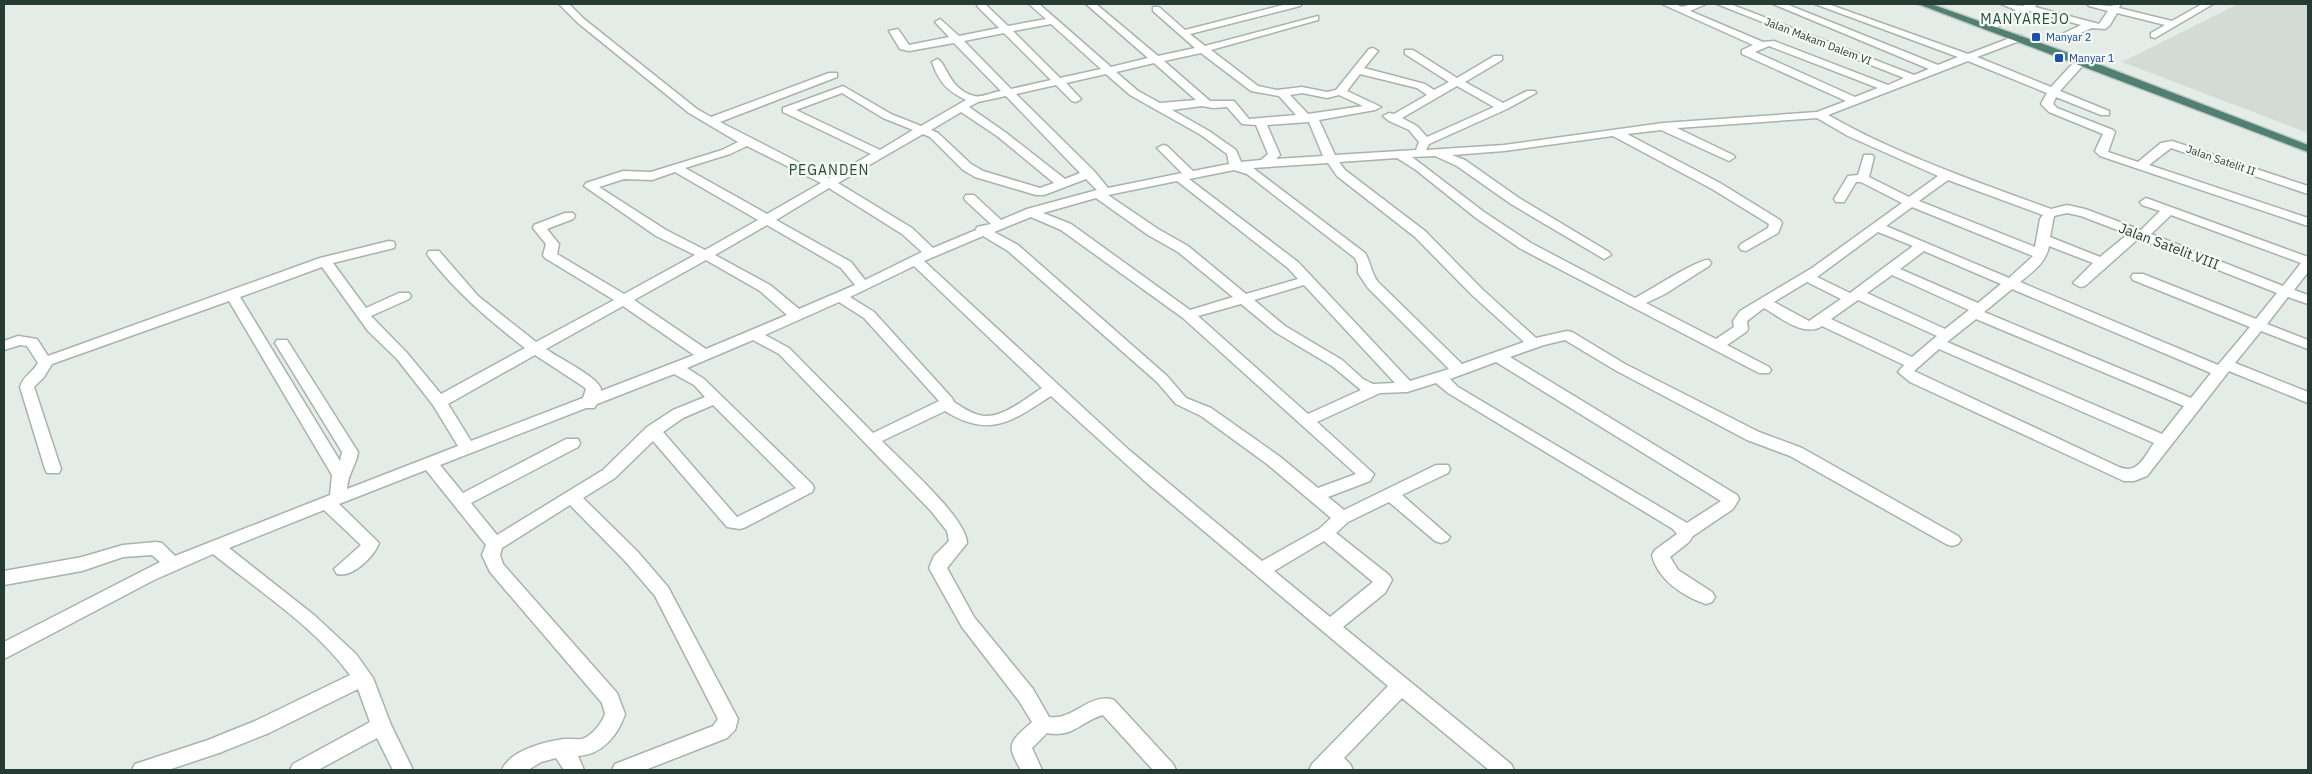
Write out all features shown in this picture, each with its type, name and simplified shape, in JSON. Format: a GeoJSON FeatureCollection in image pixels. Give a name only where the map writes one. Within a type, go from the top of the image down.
{"type":"FeatureCollection","features":[{"type":"Feature","properties":{"kind":"highway"},"geometry":{"type":"LineString","coordinates":[[1923,4],[2018,38],[2308,149]]}},
{"type":"Feature","properties":{"kind":"highway"},"geometry":{"type":"LineString","coordinates":[[1935,4],[2002,21],[2308,145]]}},
{"type":"Feature","properties":{"kind":"street"},"geometry":{"type":"LineString","coordinates":[[564,4],[618,52],[693,111],[747,142],[829,183],[907,231],[931,253]]}},
{"type":"Feature","properties":{"kind":"street"},"geometry":{"type":"LineString","coordinates":[[1034,4],[1134,93],[1153,106],[1214,139],[1232,152],[1236,167]]}},
{"type":"Feature","properties":{"kind":"street"},"geometry":{"type":"LineString","coordinates":[[1091,4],[1206,103]]}},
{"type":"Feature","properties":{"kind":"street"},"geometry":{"type":"LineString","coordinates":[[1267,4],[1276,9]]}},
{"type":"Feature","properties":{"kind":"street"},"geometry":{"type":"LineString","coordinates":[[1183,33],[1297,4]]}},
{"type":"Feature","properties":{"kind":"street"},"geometry":{"type":"LineString","coordinates":[[1667,4],[1766,44],[1887,88]]}},
{"type":"Feature","properties":{"kind":"street"},"geometry":{"type":"LineString","coordinates":[[1682,10],[1701,4]]}},
{"type":"Feature","properties":{"kind":"street","name":"Jalan Makam Dalem VI"},"geometry":{"type":"LineString","coordinates":[[1722,4],[1915,79]]}},
{"type":"Feature","properties":{"kind":"street"},"geometry":{"type":"LineString","coordinates":[[1778,4],[1938,69]]}},
{"type":"Feature","properties":{"kind":"street"},"geometry":{"type":"LineString","coordinates":[[1820,4],[1967,58],[2105,113]]}},
{"type":"Feature","properties":{"kind":"street"},"geometry":{"type":"LineString","coordinates":[[2006,4],[2029,7],[2089,25],[2102,27],[2107,23],[2115,6]]}},
{"type":"Feature","properties":{"kind":"street"},"geometry":{"type":"LineString","coordinates":[[2092,4],[2115,6],[2174,24]]}},
{"type":"Feature","properties":{"kind":"street"},"geometry":{"type":"LineString","coordinates":[[2191,4],[2205,5]]}},
{"type":"Feature","properties":{"kind":"street"},"geometry":{"type":"LineString","coordinates":[[2155,35],[2205,5]]}},
{"type":"Feature","properties":{"kind":"street"},"geometry":{"type":"LineString","coordinates":[[982,6],[1076,99]]}},
{"type":"Feature","properties":{"kind":"street"},"geometry":{"type":"LineString","coordinates":[[2002,21],[2029,7]]}},
{"type":"Feature","properties":{"kind":"street"},"geometry":{"type":"LineString","coordinates":[[1156,9],[1183,33],[1255,89],[1282,93],[1302,90],[1327,95],[1340,92],[1372,104],[1374,108],[1413,128],[1426,149],[1461,163],[1515,201],[1604,255]]}},
{"type":"Feature","properties":{"kind":"street"},"geometry":{"type":"LineString","coordinates":[[439,402],[707,254],[765,219],[882,155],[974,100],[1204,49],[1315,18]]}},
{"type":"Feature","properties":{"kind":"street"},"geometry":{"type":"LineString","coordinates":[[894,31],[907,48],[1053,21]]}},
{"type":"Feature","properties":{"kind":"street"},"geometry":{"type":"LineString","coordinates":[[940,22],[1090,174],[1102,193],[1153,232],[1183,249],[1289,335],[1337,362],[1366,388],[1375,390],[1407,387],[1439,378],[1534,343],[1567,335],[1620,367],[1752,436],[1796,452],[1952,540]]}},
{"type":"Feature","properties":{"kind":"street"},"geometry":{"type":"LineString","coordinates":[[1853,34],[1878,25]]}},
{"type":"Feature","properties":{"kind":"street"},"geometry":{"type":"LineString","coordinates":[[2062,38],[2089,25]]}},
{"type":"Feature","properties":{"kind":"street"},"geometry":{"type":"LineString","coordinates":[[1794,32],[1746,52],[1855,101]]}},
{"type":"Feature","properties":{"kind":"street"},"geometry":{"type":"LineString","coordinates":[[4,651],[173,564],[215,546],[332,499],[589,404],[840,297],[982,230],[1031,212],[1102,193],[1266,162],[1398,154],[1426,149],[1504,148],[1618,134],[1664,126],[1819,115],[2018,38]]}},
{"type":"Feature","properties":{"kind":"street"},"geometry":{"type":"LineString","coordinates":[[1340,92],[1373,51]]}},
{"type":"Feature","properties":{"kind":"street"},"geometry":{"type":"LineString","coordinates":[[1408,52],[1455,82],[1503,107]]}},
{"type":"Feature","properties":{"kind":"street"},"geometry":{"type":"LineString","coordinates":[[1393,119],[1498,58]]}},
{"type":"Feature","properties":{"kind":"street"},"geometry":{"type":"LineString","coordinates":[[936,62],[944,82],[956,92],[974,100]]}},
{"type":"Feature","properties":{"kind":"street"},"geometry":{"type":"LineString","coordinates":[[2081,62],[2070,71],[2053,92],[2047,104],[2050,108],[2109,133],[2101,153],[2308,222]]}},
{"type":"Feature","properties":{"kind":"street"},"geometry":{"type":"LineString","coordinates":[[1358,70],[1421,86],[1434,95]]}},
{"type":"Feature","properties":{"kind":"street"},"geometry":{"type":"LineString","coordinates":[[711,121],[833,75]]}},
{"type":"Feature","properties":{"kind":"street"},"geometry":{"type":"LineString","coordinates":[[787,110],[843,89],[887,116],[936,136],[967,167],[978,174],[1040,192],[1090,174]]}},
{"type":"Feature","properties":{"kind":"street"},"geometry":{"type":"LineString","coordinates":[[1282,93],[1309,118],[1340,173],[1420,234],[1477,292],[1534,343]]}},
{"type":"Feature","properties":{"kind":"street"},"geometry":{"type":"LineString","coordinates":[[1426,149],[1531,93]]}},
{"type":"Feature","properties":{"kind":"street"},"geometry":{"type":"LineString","coordinates":[[765,100],[882,155]]}},
{"type":"Feature","properties":{"kind":"street"},"geometry":{"type":"LineString","coordinates":[[1153,106],[1170,107],[1206,103],[1213,105],[1229,103],[1246,122],[1309,118],[1374,108]]}},
{"type":"Feature","properties":{"kind":"street"},"geometry":{"type":"LineString","coordinates":[[962,108],[983,120],[1034,163],[1064,184]]}},
{"type":"Feature","properties":{"kind":"street"},"geometry":{"type":"LineString","coordinates":[[1819,115],[1852,134],[1947,175],[2050,213],[2043,226],[2041,254],[2034,264],[1905,372],[1915,379],[2125,476],[2136,476],[2141,472],[2308,262],[2146,202]]}},
{"type":"Feature","properties":{"kind":"street"},"geometry":{"type":"LineString","coordinates":[[1260,122],[1274,155],[1266,162]]}},
{"type":"Feature","properties":{"kind":"street"},"geometry":{"type":"LineString","coordinates":[[1664,126],[1729,157]]}},
{"type":"Feature","properties":{"kind":"street"},"geometry":{"type":"LineString","coordinates":[[1618,134],[1716,186],[1776,223],[1773,230],[1746,247]]}},
{"type":"Feature","properties":{"kind":"street"},"geometry":{"type":"LineString","coordinates":[[747,142],[726,152],[652,176],[623,175],[590,186],[661,232],[707,254],[765,288],[795,313],[792,318]]}},
{"type":"Feature","properties":{"kind":"street","name":"Jalan Satelit II"},"geometry":{"type":"LineString","coordinates":[[2139,167],[2165,145],[2172,144],[2308,190]]}},
{"type":"Feature","properties":{"kind":"street"},"geometry":{"type":"LineString","coordinates":[[1164,148],[1184,176],[1293,265],[1407,387]]}},
{"type":"Feature","properties":{"kind":"street"},"geometry":{"type":"LineString","coordinates":[[1398,154],[1420,167],[1480,215],[1526,246],[1764,370]]}},
{"type":"Feature","properties":{"kind":"street"},"geometry":{"type":"LineString","coordinates":[[1862,178],[1868,157]]}},
{"type":"Feature","properties":{"kind":"street"},"geometry":{"type":"LineString","coordinates":[[675,167],[846,265],[863,286]]}},
{"type":"Feature","properties":{"kind":"street"},"geometry":{"type":"LineString","coordinates":[[1236,167],[1251,171],[1360,256],[1365,265],[1365,273],[1373,285],[1460,370]]}},
{"type":"Feature","properties":{"kind":"street"},"geometry":{"type":"LineString","coordinates":[[1715,346],[1741,329],[1740,320],[1745,314],[1807,277],[1947,175]]}},
{"type":"Feature","properties":{"kind":"street"},"geometry":{"type":"LineString","coordinates":[[1840,199],[1852,179],[1862,178],[1910,202],[2041,254]]}},
{"type":"Feature","properties":{"kind":"street"},"geometry":{"type":"LineString","coordinates":[[970,198],[998,224]]}},
{"type":"Feature","properties":{"kind":"street","name":"Jalan Satelit VIII"},"geometry":{"type":"LineString","coordinates":[[2050,213],[2058,210],[2074,210],[2308,300]]}},
{"type":"Feature","properties":{"kind":"street"},"geometry":{"type":"LineString","coordinates":[[2080,283],[2102,262],[2169,210]]}},
{"type":"Feature","properties":{"kind":"street"},"geometry":{"type":"LineString","coordinates":[[1031,212],[1066,227],[1188,315],[1366,474],[1364,477],[1317,495]]}},
{"type":"Feature","properties":{"kind":"street"},"geometry":{"type":"LineString","coordinates":[[569,216],[539,228],[553,244],[550,254],[624,300],[704,355]]}},
{"type":"Feature","properties":{"kind":"street"},"geometry":{"type":"LineString","coordinates":[[1878,226],[2010,284],[2224,368],[2308,398]]}},
{"type":"Feature","properties":{"kind":"street"},"geometry":{"type":"LineString","coordinates":[[982,230],[1013,248],[1162,379],[1180,401],[1206,412],[1273,460],[1317,495],[1342,518]]}},
{"type":"Feature","properties":{"kind":"street"},"geometry":{"type":"LineString","coordinates":[[2042,240],[2102,262]]}},
{"type":"Feature","properties":{"kind":"street"},"geometry":{"type":"LineString","coordinates":[[53,469],[26,387],[29,381],[39,374],[44,362],[325,260],[388,245]]}},
{"type":"Feature","properties":{"kind":"street"},"geometry":{"type":"LineString","coordinates":[[1765,303],[1808,326],[1812,326],[1892,270],[1922,246]]}},
{"type":"Feature","properties":{"kind":"street"},"geometry":{"type":"LineString","coordinates":[[434,254],[452,280],[501,323],[560,367],[588,381],[594,388],[589,404]]}},
{"type":"Feature","properties":{"kind":"street"},"geometry":{"type":"LineString","coordinates":[[325,260],[373,328],[402,356],[439,402],[467,448]]}},
{"type":"Feature","properties":{"kind":"street"},"geometry":{"type":"LineString","coordinates":[[915,260],[988,327],[1051,389],[1154,480],[1504,770]]}},
{"type":"Feature","properties":{"kind":"street"},"geometry":{"type":"LineString","coordinates":[[1635,303],[1660,291],[1704,263]]}},
{"type":"Feature","properties":{"kind":"street"},"geometry":{"type":"LineString","coordinates":[[1892,270],[1977,311],[2194,405]]}},
{"type":"Feature","properties":{"kind":"street"},"geometry":{"type":"LineString","coordinates":[[1807,277],[1854,296],[1943,340],[2164,441]]}},
{"type":"Feature","properties":{"kind":"street"},"geometry":{"type":"LineString","coordinates":[[2138,277],[2308,345]]}},
{"type":"Feature","properties":{"kind":"street"},"geometry":{"type":"LineString","coordinates":[[1188,315],[1308,280]]}},
{"type":"Feature","properties":{"kind":"street"},"geometry":{"type":"LineString","coordinates":[[232,295],[321,424],[350,452],[332,499]]}},
{"type":"Feature","properties":{"kind":"street"},"geometry":{"type":"LineString","coordinates":[[363,314],[404,296]]}},
{"type":"Feature","properties":{"kind":"street"},"geometry":{"type":"LineString","coordinates":[[840,297],[869,315],[947,401],[946,404],[965,416],[981,421],[990,421],[1011,412],[1051,389]]}},
{"type":"Feature","properties":{"kind":"street"},"geometry":{"type":"LineString","coordinates":[[1821,320],[1914,364]]}},
{"type":"Feature","properties":{"kind":"street"},"geometry":{"type":"LineString","coordinates":[[753,334],[784,351],[937,507],[953,528],[959,539],[958,543],[940,561],[938,568],[968,622],[1026,695],[1043,724],[1063,728],[1099,707],[1107,706],[1166,770]]}},
{"type":"Feature","properties":{"kind":"street"},"geometry":{"type":"LineString","coordinates":[[4,346],[18,340],[32,342],[44,362]]}},
{"type":"Feature","properties":{"kind":"street"},"geometry":{"type":"LineString","coordinates":[[282,343],[321,424]]}},
{"type":"Feature","properties":{"kind":"street"},"geometry":{"type":"LineString","coordinates":[[1497,356],[1731,499],[1727,505],[1686,532],[1683,538],[1661,555],[1661,560],[1669,573],[1706,597]]}},
{"type":"Feature","properties":{"kind":"street"},"geometry":{"type":"LineString","coordinates":[[653,431],[733,523],[740,523],[804,491],[805,485],[714,399],[700,382],[675,368]]}},
{"type":"Feature","properties":{"kind":"street"},"geometry":{"type":"LineString","coordinates":[[1439,378],[1453,390],[1680,525],[1686,532]]}},
{"type":"Feature","properties":{"kind":"street"},"geometry":{"type":"LineString","coordinates":[[1307,420],[1375,390]]}},
{"type":"Feature","properties":{"kind":"street"},"geometry":{"type":"LineString","coordinates":[[512,770],[535,755],[559,748],[587,747],[611,726],[615,714],[610,699],[496,567],[491,555],[495,544],[610,474],[653,431],[678,414],[714,399]]}},
{"type":"Feature","properties":{"kind":"street"},"geometry":{"type":"LineString","coordinates":[[872,440],[946,404]]}},
{"type":"Feature","properties":{"kind":"street"},"geometry":{"type":"LineString","coordinates":[[460,502],[572,443]]}},
{"type":"Feature","properties":{"kind":"street"},"geometry":{"type":"LineString","coordinates":[[429,463],[495,544]]}},
{"type":"Feature","properties":{"kind":"street"},"geometry":{"type":"LineString","coordinates":[[1262,569],[1325,533],[1342,518],[1442,469]]}},
{"type":"Feature","properties":{"kind":"street"},"geometry":{"type":"LineString","coordinates":[[1390,494],[1441,537]]}},
{"type":"Feature","properties":{"kind":"street"},"geometry":{"type":"LineString","coordinates":[[573,498],[632,556],[662,592],[728,719],[728,724],[720,732],[622,770]]}},
{"type":"Feature","properties":{"kind":"street"},"geometry":{"type":"LineString","coordinates":[[332,499],[370,543],[368,549],[343,569]]}},
{"type":"Feature","properties":{"kind":"street"},"geometry":{"type":"LineString","coordinates":[[1325,533],[1383,580],[1379,588],[1330,627]]}},
{"type":"Feature","properties":{"kind":"street"},"geometry":{"type":"LineString","coordinates":[[215,546],[308,620],[349,659],[363,678],[381,726],[403,770]]}},
{"type":"Feature","properties":{"kind":"street"},"geometry":{"type":"LineString","coordinates":[[4,578],[82,564],[122,551],[156,548],[173,564]]}},
{"type":"Feature","properties":{"kind":"street"},"geometry":{"type":"LineString","coordinates":[[142,770],[212,747],[262,727],[363,678]]}},
{"type":"Feature","properties":{"kind":"street"},"geometry":{"type":"LineString","coordinates":[[1331,767],[1401,686]]}},
{"type":"Feature","properties":{"kind":"street"},"geometry":{"type":"LineString","coordinates":[[1032,770],[1021,752],[1022,744],[1043,724]]}},
{"type":"Feature","properties":{"kind":"street"},"geometry":{"type":"LineString","coordinates":[[300,770],[381,726]]}},
{"type":"Feature","properties":{"kind":"street"},"geometry":{"type":"LineString","coordinates":[[559,748],[568,756],[574,770]]}},
{"type":"Feature","properties":{"kind":"shaded area"},"geometry":{"type":"Polygon","coordinates":[[[2238,4],[2308,4],[2308,133],[2122,62],[2238,4]]]}},
{"type":"Feature","properties":{"kind":"place","name":"Manyar 2"},"geometry":{"type":"Point","coordinates":[2036,37]}},
{"type":"Feature","properties":{"kind":"place","name":"Manyar 1"},"geometry":{"type":"Point","coordinates":[2059,58]}},
{"type":"Feature","properties":{"kind":"district","name":"MANYAREJO"},"geometry":{"type":"Point","coordinates":[2025,19]}},
{"type":"Feature","properties":{"kind":"district","name":"PEGANDEN"},"geometry":{"type":"Point","coordinates":[829,170]}}]}
